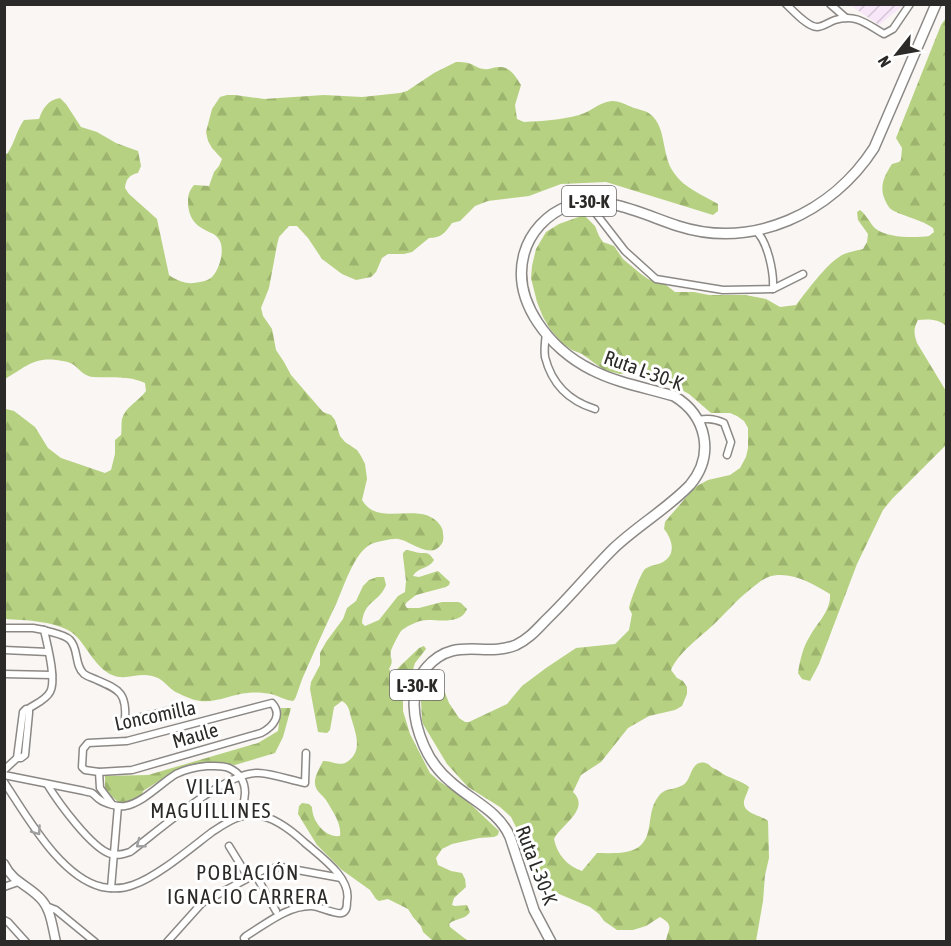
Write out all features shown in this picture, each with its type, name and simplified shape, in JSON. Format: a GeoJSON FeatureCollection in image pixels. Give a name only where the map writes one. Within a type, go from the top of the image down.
{"type":"FeatureCollection","features":[{"type":"Feature","properties":{"kind":"main road","name":"Ruta L-30-K"},"geometry":{"type":"LineString","coordinates":[[551,942],[534,910],[505,828],[495,816],[447,779],[428,754],[421,738],[414,708],[416,687],[420,676],[428,666],[443,654],[468,648],[503,649],[521,642],[536,631],[629,534],[686,490],[700,469],[705,451],[699,420],[688,406],[674,396],[610,378],[583,366],[546,333],[532,312],[523,290],[521,269],[525,249],[535,231],[549,216],[567,206],[587,201],[609,203],[706,233],[755,231],[785,222],[813,209],[839,190],[862,166],[874,148],[936,4]]}},
{"type":"Feature","properties":{"kind":"street"},"geometry":{"type":"LineString","coordinates":[[786,4],[815,27],[846,18],[861,20],[884,34],[893,29],[909,4]]}},
{"type":"Feature","properties":{"kind":"street"},"geometry":{"type":"LineString","coordinates":[[830,4],[846,18]]}},
{"type":"Feature","properties":{"kind":"street"},"geometry":{"type":"LineString","coordinates":[[587,201],[625,251],[656,279],[723,290],[773,289],[803,274]]}},
{"type":"Feature","properties":{"kind":"street"},"geometry":{"type":"LineString","coordinates":[[755,231],[761,236],[773,272],[773,289]]}},
{"type":"Feature","properties":{"kind":"street"},"geometry":{"type":"LineString","coordinates":[[546,333],[545,356],[554,378],[567,395],[580,404],[595,409]]}},
{"type":"Feature","properties":{"kind":"street"},"geometry":{"type":"LineString","coordinates":[[699,420],[710,419],[724,423],[731,442],[728,455]]}},
{"type":"Feature","properties":{"kind":"street"},"geometry":{"type":"LineString","coordinates":[[4,628],[33,628],[70,640],[82,672],[114,687],[120,693],[124,702],[124,721],[180,708]]}},
{"type":"Feature","properties":{"kind":"street"},"geometry":{"type":"LineString","coordinates":[[4,782],[48,847],[59,858],[89,882],[111,888],[127,887],[141,882],[161,870],[230,819],[240,810],[244,801],[245,787],[241,776],[235,770],[225,766],[190,769],[176,774],[131,804],[115,805],[101,801],[93,794],[4,773],[17,758],[23,711],[28,710],[49,694],[52,686],[44,630]]}},
{"type":"Feature","properties":{"kind":"street"},"geometry":{"type":"LineString","coordinates":[[4,650],[48,652]]}},
{"type":"Feature","properties":{"kind":"street"},"geometry":{"type":"LineString","coordinates":[[4,674],[52,675]]}},
{"type":"Feature","properties":{"kind":"street","name":"Loncomilla"},"geometry":{"type":"LineString","coordinates":[[99,772],[82,768],[83,749],[88,743],[127,741],[272,703]]}},
{"type":"Feature","properties":{"kind":"street","name":"Maule"},"geometry":{"type":"LineString","coordinates":[[99,772],[132,770],[261,733],[275,722],[277,713],[272,703]]}},
{"type":"Feature","properties":{"kind":"street"},"geometry":{"type":"LineString","coordinates":[[47,784],[82,830],[105,851],[115,855],[130,852],[189,806],[241,776],[258,772],[305,783],[306,753]]}},
{"type":"Feature","properties":{"kind":"street"},"geometry":{"type":"LineString","coordinates":[[99,772],[100,788],[115,805],[115,855],[111,888]]}},
{"type":"Feature","properties":{"kind":"street"},"geometry":{"type":"LineString","coordinates":[[93,794],[100,788]]}},
{"type":"Feature","properties":{"kind":"street"},"geometry":{"type":"LineString","coordinates":[[230,819],[253,815],[261,815],[270,819],[300,838],[328,862],[342,878],[348,890],[346,909],[343,912],[338,913],[312,906],[296,908],[246,936],[244,938],[246,942]]}},
{"type":"Feature","properties":{"kind":"street"},"geometry":{"type":"LineString","coordinates":[[230,846],[276,911]]}},
{"type":"Feature","properties":{"kind":"street"},"geometry":{"type":"LineString","coordinates":[[4,864],[11,875],[37,894],[46,906],[56,942]]}},
{"type":"Feature","properties":{"kind":"street"},"geometry":{"type":"LineString","coordinates":[[166,942],[202,903],[268,868],[281,867],[342,878]]}},
{"type":"Feature","properties":{"kind":"street"},"geometry":{"type":"LineString","coordinates":[[4,887],[18,882]]}},
{"type":"Feature","properties":{"kind":"street"},"geometry":{"type":"LineString","coordinates":[[46,906],[56,910],[95,942]]}},
{"type":"Feature","properties":{"kind":"street"},"geometry":{"type":"LineString","coordinates":[[4,920],[26,942]]}},
{"type":"Feature","properties":{"kind":"shaded area"},"geometry":{"type":"Polygon","coordinates":[[[904,4],[879,25],[850,5],[904,4]]]}},
{"type":"Feature","properties":{"kind":"green space"},"geometry":{"type":"Polygon","coordinates":[[[946,18],[946,326],[937,321],[918,320],[914,332],[917,343],[946,391],[946,445],[883,510],[857,564],[819,664],[810,681],[802,679],[798,673],[801,658],[808,640],[826,611],[830,594],[799,578],[785,575],[775,575],[762,580],[689,646],[674,664],[671,670],[687,687],[682,706],[649,716],[628,728],[601,762],[581,775],[573,792],[578,798],[577,811],[554,839],[564,859],[582,871],[597,853],[620,853],[637,848],[647,836],[653,807],[658,797],[664,791],[684,784],[697,764],[707,764],[749,787],[744,801],[746,809],[768,821],[769,858],[756,941],[666,941],[669,925],[660,917],[646,926],[633,930],[617,930],[590,907],[552,891],[528,865],[511,817],[500,807],[468,787],[447,764],[422,720],[421,701],[426,680],[430,674],[440,680],[449,703],[459,718],[469,722],[507,704],[522,686],[576,648],[615,644],[629,630],[632,614],[629,608],[643,571],[663,562],[672,551],[669,537],[664,529],[665,522],[695,487],[708,480],[730,475],[740,468],[748,448],[748,428],[744,421],[730,413],[711,413],[689,394],[663,380],[604,370],[562,343],[550,329],[537,302],[531,278],[536,249],[546,232],[559,224],[584,215],[595,226],[603,242],[614,246],[623,259],[648,279],[666,285],[675,292],[745,295],[766,299],[780,307],[796,305],[833,261],[845,254],[863,249],[868,234],[858,220],[857,212],[860,210],[881,232],[902,237],[929,236],[934,232],[933,228],[889,208],[882,186],[892,164],[901,160],[902,148],[896,138],[941,25],[946,18]]]}},
{"type":"Feature","properties":{"kind":"green space"},"geometry":{"type":"Polygon","coordinates":[[[456,62],[469,63],[482,69],[503,67],[509,70],[521,85],[515,105],[517,119],[524,122],[572,117],[612,101],[647,112],[658,124],[674,173],[688,187],[718,204],[718,211],[713,215],[606,182],[561,184],[529,196],[488,201],[475,206],[460,221],[452,223],[442,234],[429,238],[412,252],[388,254],[382,258],[376,272],[371,277],[356,280],[342,274],[322,259],[297,226],[289,226],[279,237],[269,288],[261,308],[263,316],[272,329],[276,350],[291,375],[323,412],[331,415],[340,436],[361,456],[365,464],[367,479],[362,500],[369,508],[389,514],[422,514],[432,518],[443,531],[443,542],[430,551],[396,539],[371,544],[365,548],[350,570],[293,701],[271,694],[257,693],[209,701],[195,700],[174,691],[155,677],[142,675],[117,677],[106,672],[80,640],[68,630],[42,622],[5,619],[5,410],[14,411],[35,427],[48,448],[61,458],[105,473],[111,470],[115,454],[115,440],[121,435],[124,415],[146,391],[145,383],[139,380],[91,377],[72,364],[56,360],[35,362],[5,379],[5,153],[7,154],[10,150],[24,120],[39,119],[46,105],[60,98],[81,127],[138,151],[141,166],[138,173],[128,178],[125,188],[157,219],[169,275],[187,283],[194,283],[212,277],[221,258],[220,242],[216,236],[195,223],[189,212],[188,202],[189,193],[194,185],[209,186],[222,159],[212,148],[206,132],[212,109],[220,97],[235,95],[264,99],[324,95],[362,97],[400,93],[456,62]]]}},
{"type":"Feature","properties":{"kind":"green space"},"geometry":{"type":"Polygon","coordinates":[[[406,550],[428,553],[434,560],[413,576],[419,577],[438,571],[450,582],[446,587],[416,595],[407,602],[405,605],[407,608],[419,608],[442,602],[458,602],[467,609],[464,614],[455,619],[421,621],[402,630],[392,649],[392,663],[389,669],[391,672],[395,671],[424,646],[426,649],[415,663],[403,700],[403,711],[410,734],[430,773],[464,798],[499,831],[494,837],[452,844],[442,849],[436,858],[438,865],[462,873],[465,879],[466,887],[454,898],[452,905],[467,905],[470,912],[449,924],[468,941],[433,941],[423,932],[408,909],[388,899],[379,901],[376,899],[370,890],[342,870],[317,845],[298,814],[302,803],[309,804],[320,828],[334,836],[340,836],[340,827],[336,817],[317,789],[315,781],[323,761],[341,764],[352,758],[357,747],[356,735],[348,708],[342,701],[334,707],[330,730],[327,733],[318,732],[310,689],[311,682],[320,665],[320,653],[326,642],[343,619],[347,608],[356,601],[363,586],[369,580],[384,577],[386,585],[366,610],[362,623],[365,626],[379,620],[398,596],[405,592],[403,553],[406,550]]]}},
{"type":"Feature","properties":{"kind":"green space"},"geometry":{"type":"Polygon","coordinates":[[[281,708],[291,708],[283,737],[275,753],[235,765],[199,764],[175,771],[143,791],[142,795],[129,803],[119,803],[105,790],[105,776],[148,775],[258,743],[278,731],[281,708]]]}},
{"type":"Feature","properties":{"kind":"district","name":"VILLA MAGUILLINES"},"geometry":{"type":"Point","coordinates":[211,798]}},
{"type":"Feature","properties":{"kind":"district","name":"POBLACIÓN IGNACIO CARRERA"},"geometry":{"type":"Point","coordinates":[248,884]}}]}
